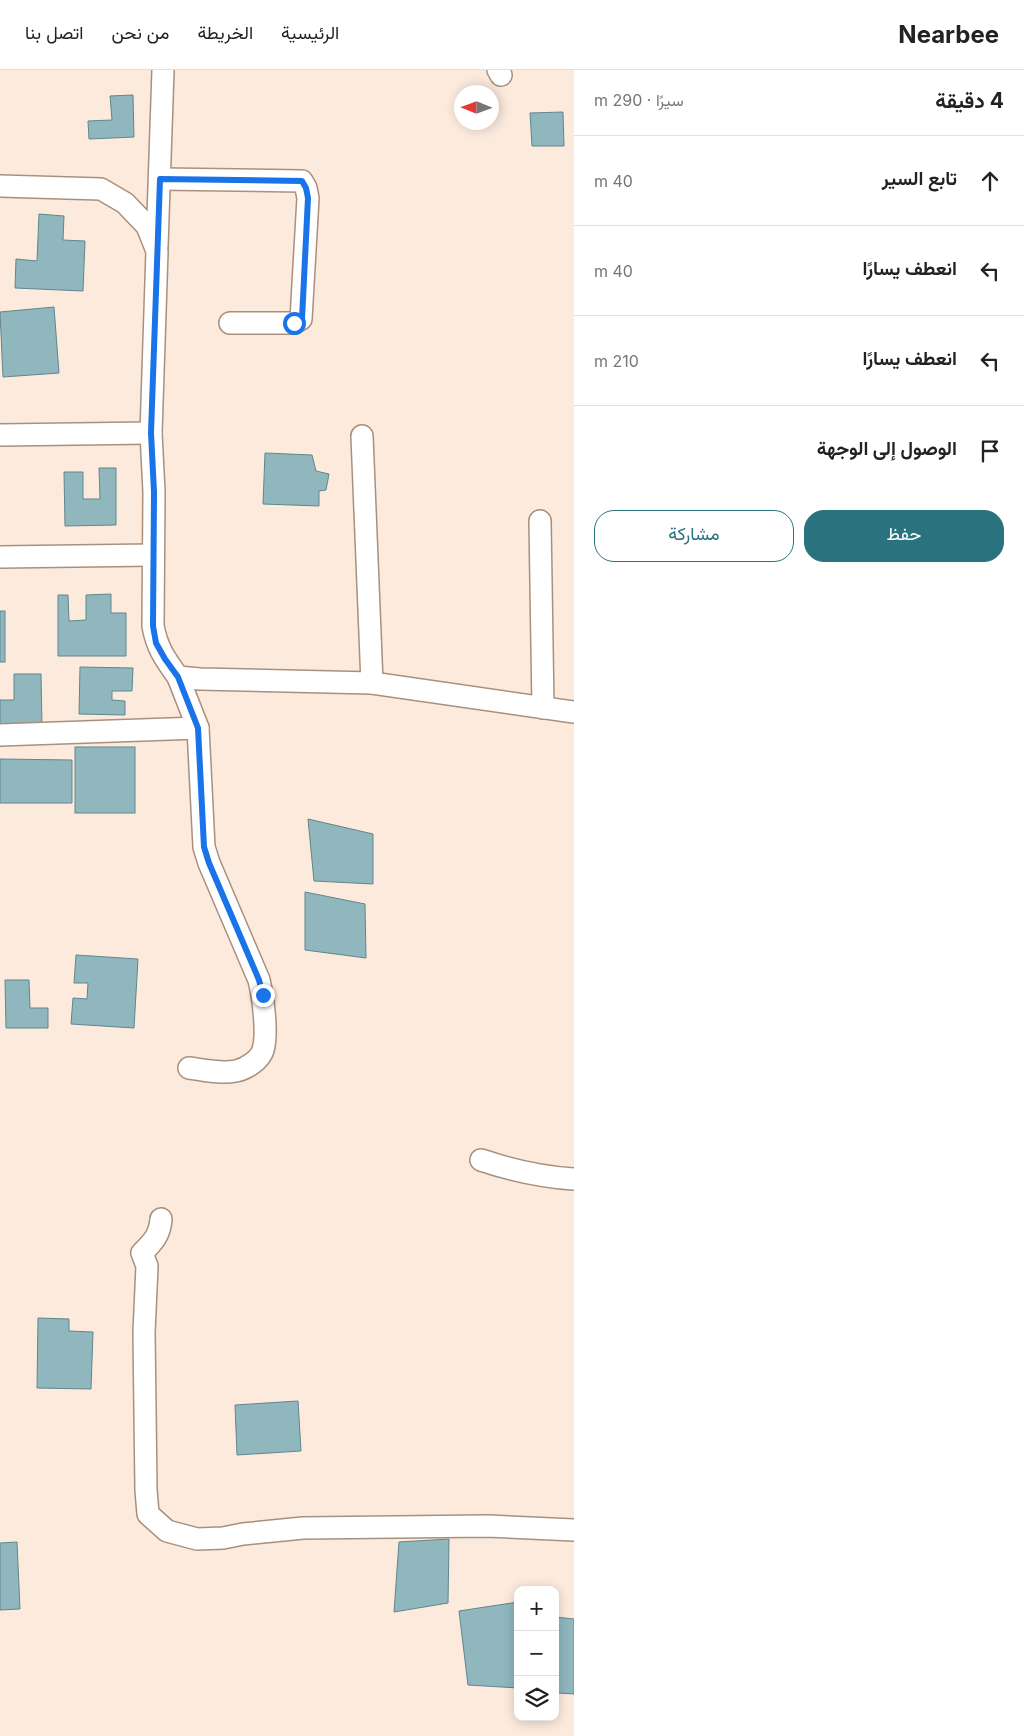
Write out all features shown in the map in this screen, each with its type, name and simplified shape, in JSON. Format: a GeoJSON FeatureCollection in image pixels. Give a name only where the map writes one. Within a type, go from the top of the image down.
{"type":"FeatureCollection","features":[{"type":"Feature","properties":{"kind":"street"},"geometry":{"type":"LineString","coordinates":[[163,70],[151,433],[154,492],[153,626],[156,643],[178,677],[198,728],[204,847],[259,980],[263,995],[263,1051],[258,1058],[236,1071],[218,1072],[189,1068]]}},
{"type":"Feature","properties":{"kind":"street"},"geometry":{"type":"LineString","coordinates":[[160,179],[302,181],[306,188],[308,198],[302,319],[286,324],[230,323]]}},
{"type":"Feature","properties":{"kind":"street"},"geometry":{"type":"LineString","coordinates":[[0,186],[101,188],[125,203],[147,226],[157,251]]}},
{"type":"Feature","properties":{"kind":"street"},"geometry":{"type":"LineString","coordinates":[[0,435],[151,433]]}},
{"type":"Feature","properties":{"kind":"street"},"geometry":{"type":"LineString","coordinates":[[362,436],[372,684]]}},
{"type":"Feature","properties":{"kind":"street"},"geometry":{"type":"LineString","coordinates":[[540,521],[543,708]]}},
{"type":"Feature","properties":{"kind":"street"},"geometry":{"type":"LineString","coordinates":[[0,557],[154,555]]}},
{"type":"Feature","properties":{"kind":"street"},"geometry":{"type":"LineString","coordinates":[[178,677],[372,684],[574,712]]}},
{"type":"Feature","properties":{"kind":"street"},"geometry":{"type":"LineString","coordinates":[[0,734],[198,728]]}},
{"type":"Feature","properties":{"kind":"street"},"geometry":{"type":"LineString","coordinates":[[481,1160],[506,1168],[553,1178],[574,1179]]}},
{"type":"Feature","properties":{"kind":"street"},"geometry":{"type":"LineString","coordinates":[[161,1219],[157,1238],[142,1253],[147,1266],[144,1332],[146,1490],[148,1514],[167,1530],[197,1539],[223,1538],[303,1528],[488,1526],[574,1530]]}},
{"type":"Feature","properties":{"kind":"building"},"geometry":{"type":"Polygon","coordinates":[[[133,95],[134,137],[89,139],[88,121],[112,120],[110,96],[133,95]]]}},
{"type":"Feature","properties":{"kind":"building"},"geometry":{"type":"Polygon","coordinates":[[[563,112],[564,146],[532,146],[530,113],[563,112]]]}},
{"type":"Feature","properties":{"kind":"building"},"geometry":{"type":"Polygon","coordinates":[[[39,214],[64,216],[63,240],[85,241],[83,291],[15,288],[16,259],[37,261],[39,214]]]}},
{"type":"Feature","properties":{"kind":"building"},"geometry":{"type":"Polygon","coordinates":[[[54,307],[59,373],[3,377],[0,312],[54,307]]]}},
{"type":"Feature","properties":{"kind":"building"},"geometry":{"type":"Polygon","coordinates":[[[265,453],[312,455],[316,471],[329,474],[326,490],[319,491],[319,506],[263,504],[265,453]]]}},
{"type":"Feature","properties":{"kind":"building"},"geometry":{"type":"Polygon","coordinates":[[[99,468],[116,468],[116,525],[65,526],[64,472],[83,472],[83,499],[100,499],[99,468]]]}},
{"type":"Feature","properties":{"kind":"building"},"geometry":{"type":"Polygon","coordinates":[[[111,594],[111,613],[126,613],[126,656],[58,656],[58,595],[68,595],[69,621],[86,620],[86,595],[111,594]]]}},
{"type":"Feature","properties":{"kind":"building"},"geometry":{"type":"Polygon","coordinates":[[[0,611],[5,611],[5,662],[0,662],[0,611]]]}},
{"type":"Feature","properties":{"kind":"building"},"geometry":{"type":"Polygon","coordinates":[[[80,667],[133,668],[132,691],[112,691],[112,700],[125,701],[125,715],[79,714],[80,667]]]}},
{"type":"Feature","properties":{"kind":"building"},"geometry":{"type":"Polygon","coordinates":[[[14,674],[41,674],[42,726],[0,726],[0,700],[14,700],[14,674]]]}},
{"type":"Feature","properties":{"kind":"building"},"geometry":{"type":"Polygon","coordinates":[[[75,747],[135,747],[135,813],[75,813],[75,747]]]}},
{"type":"Feature","properties":{"kind":"building"},"geometry":{"type":"Polygon","coordinates":[[[0,759],[72,760],[72,803],[0,803],[0,759]]]}},
{"type":"Feature","properties":{"kind":"building"},"geometry":{"type":"Polygon","coordinates":[[[308,819],[373,834],[373,884],[314,881],[308,819]]]}},
{"type":"Feature","properties":{"kind":"building"},"geometry":{"type":"Polygon","coordinates":[[[305,892],[365,904],[366,958],[305,950],[305,892]]]}},
{"type":"Feature","properties":{"kind":"building"},"geometry":{"type":"Polygon","coordinates":[[[76,955],[138,959],[134,1028],[71,1024],[73,998],[87,999],[88,983],[74,983],[76,955]]]}},
{"type":"Feature","properties":{"kind":"building"},"geometry":{"type":"Polygon","coordinates":[[[5,980],[29,980],[30,1008],[48,1008],[48,1028],[6,1028],[5,980]]]}},
{"type":"Feature","properties":{"kind":"building"},"geometry":{"type":"Polygon","coordinates":[[[38,1318],[69,1319],[69,1331],[93,1332],[91,1389],[37,1388],[38,1318]]]}},
{"type":"Feature","properties":{"kind":"building"},"geometry":{"type":"Polygon","coordinates":[[[298,1401],[301,1451],[237,1455],[235,1405],[298,1401]]]}},
{"type":"Feature","properties":{"kind":"building"},"geometry":{"type":"Polygon","coordinates":[[[449,1539],[448,1603],[394,1612],[399,1542],[449,1539]]]}},
{"type":"Feature","properties":{"kind":"building"},"geometry":{"type":"Polygon","coordinates":[[[17,1542],[20,1609],[0,1610],[0,1543],[17,1542]]]}},
{"type":"Feature","properties":{"kind":"building"},"geometry":{"type":"Polygon","coordinates":[[[514,1603],[514,1688],[468,1685],[459,1611],[514,1603]]]}},
{"type":"Feature","properties":{"kind":"building"},"geometry":{"type":"Polygon","coordinates":[[[559,1617],[574,1619],[574,1694],[559,1693],[559,1617]]]}},
{"type":"Feature","properties":{"kind":"route"},"geometry":{"type":"LineString","coordinates":[[263,995],[259,980],[204,847],[198,728],[178,677],[156,643],[153,626],[154,492],[151,433],[160,179],[302,181],[308,198],[302,319],[294,323]]}}]}
